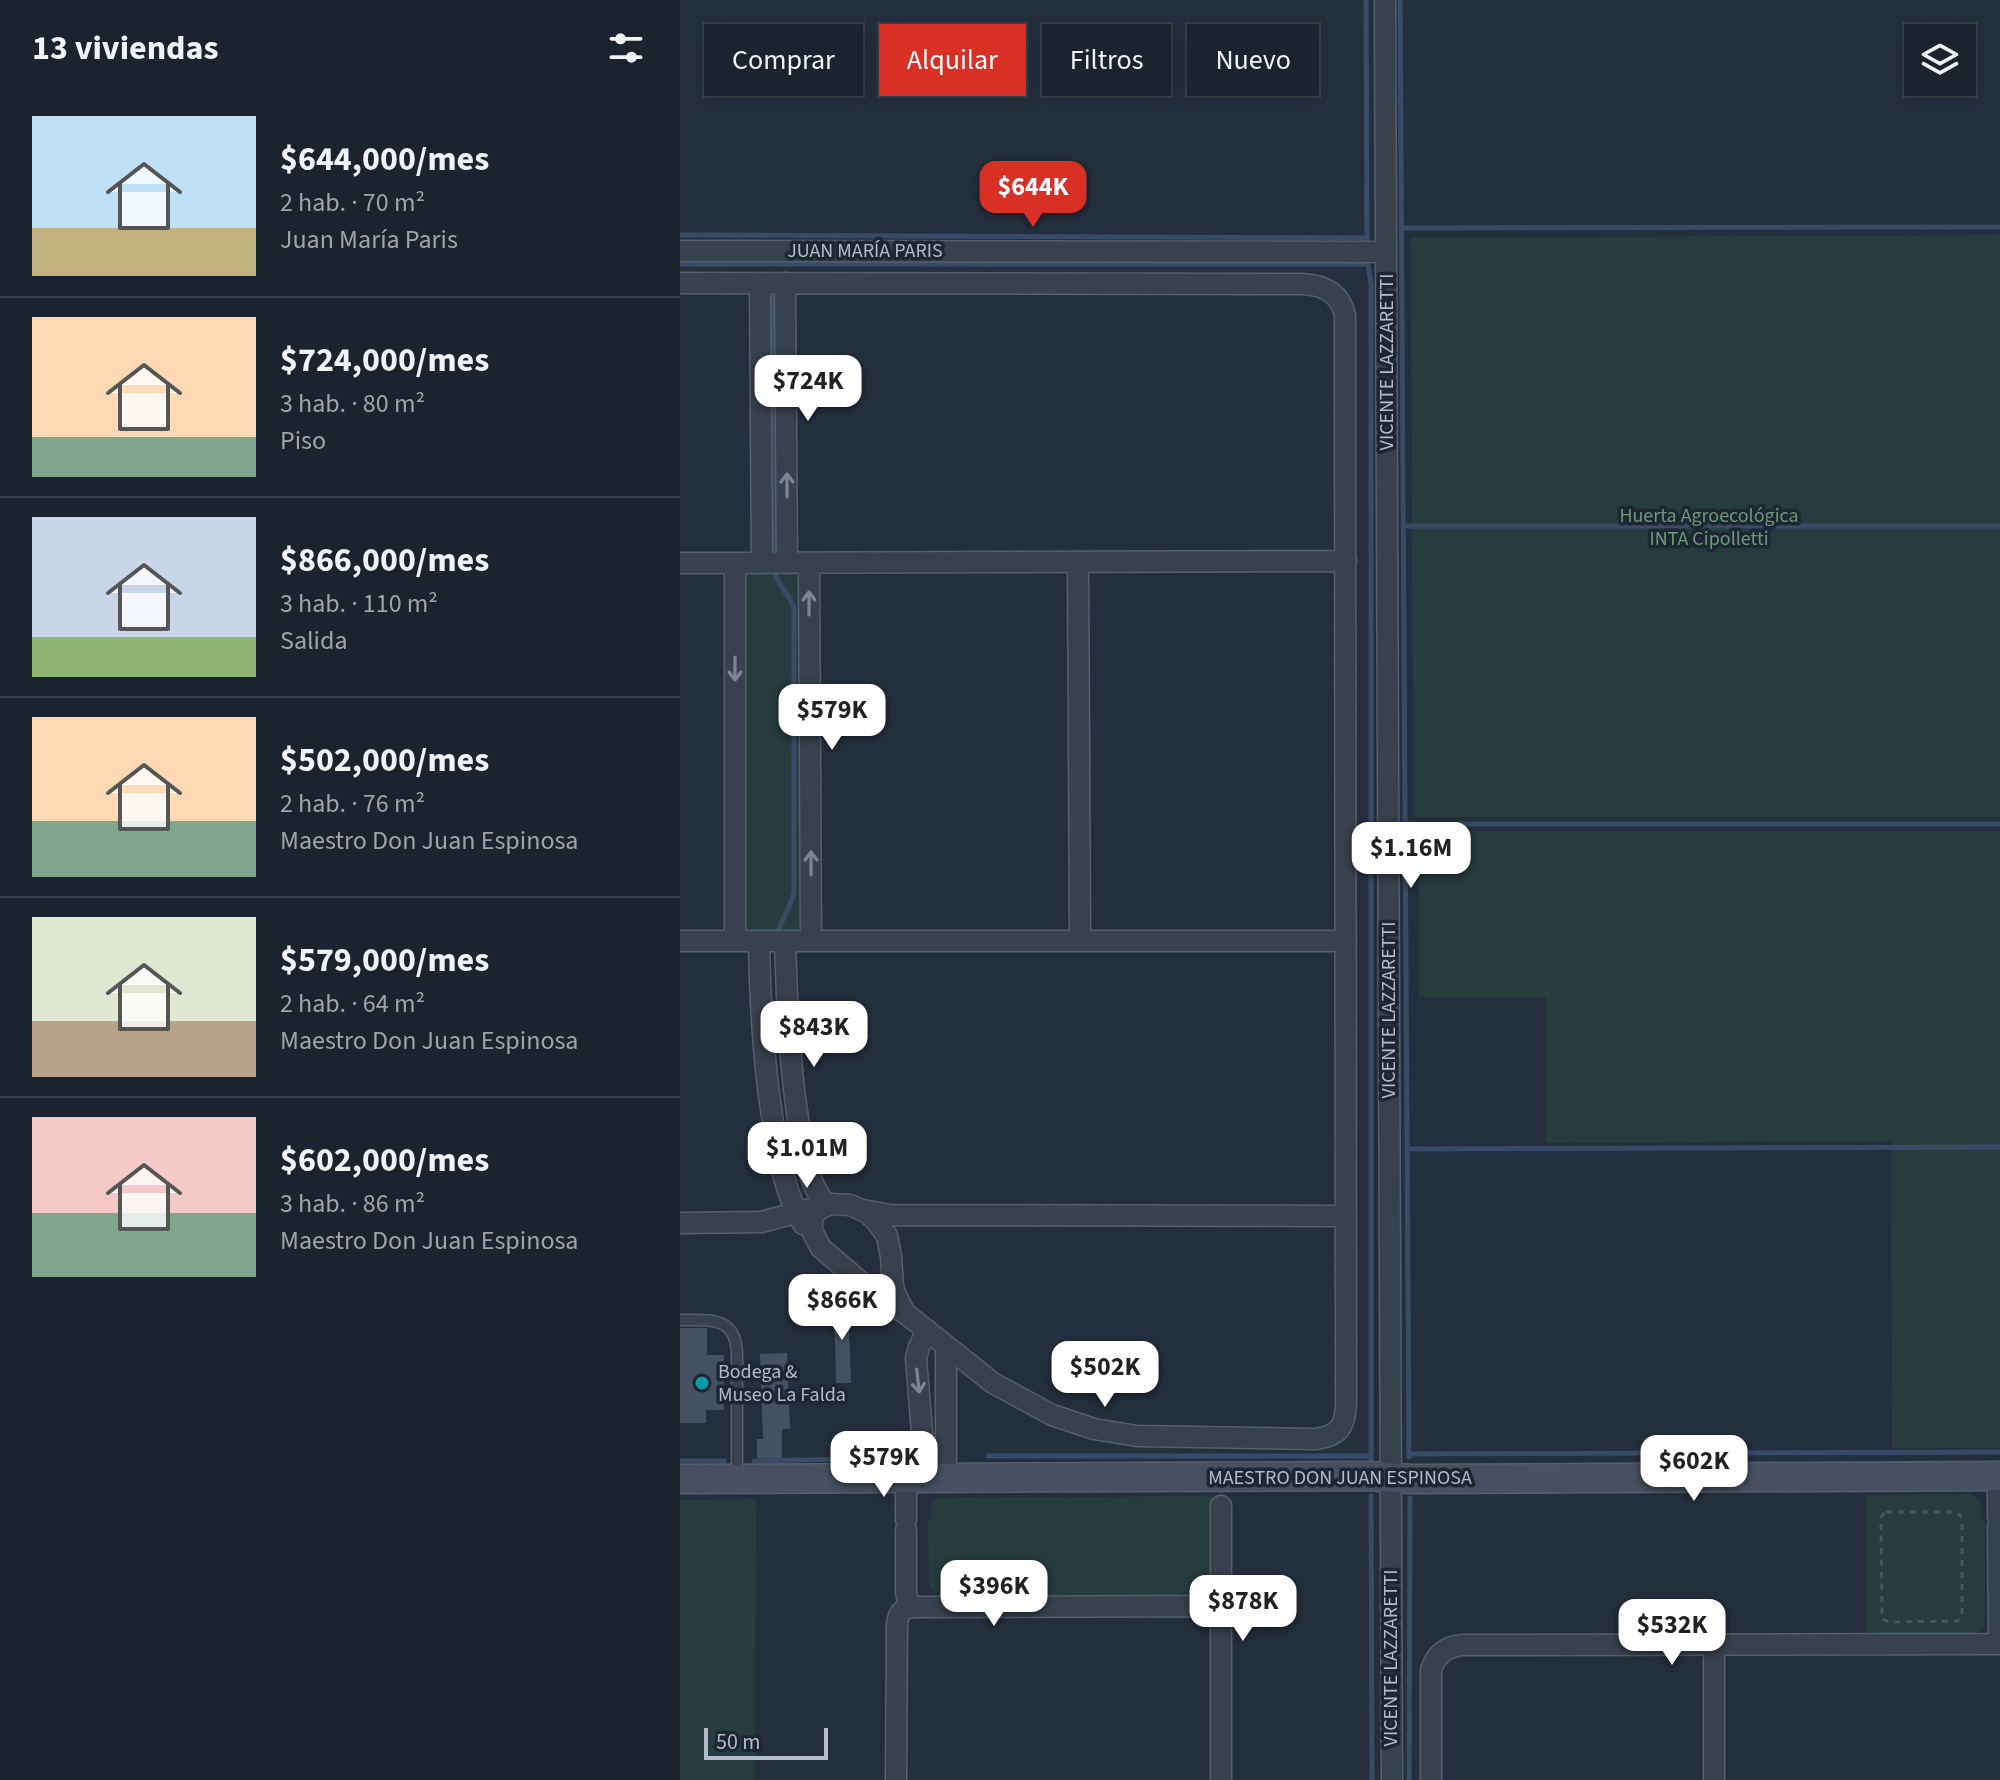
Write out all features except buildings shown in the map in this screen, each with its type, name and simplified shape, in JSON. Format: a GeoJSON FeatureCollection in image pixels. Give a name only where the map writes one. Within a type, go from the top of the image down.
{"type":"FeatureCollection","features":[{"type":"Feature","properties":{"kind":"main road","name":"MAESTRO DON JUAN ESPINOSA"},"geometry":{"type":"LineString","coordinates":[[680,1479],[1999,1476]]}},
{"type":"Feature","properties":{"kind":"street","name":"VICENTE LAZZARETTI"},"geometry":{"type":"LineString","coordinates":[[1385,0],[1392,1780]]}},
{"type":"Feature","properties":{"kind":"street","name":"JUAN MARÍA PARIS"},"geometry":{"type":"LineString","coordinates":[[680,251],[1386,252]]}},
{"type":"Feature","properties":{"kind":"street"},"geometry":{"type":"LineString","coordinates":[[680,283],[1302,284],[1320,286],[1340,301],[1345,315],[1346,561],[1346,1410],[1340,1428],[1332,1435],[1315,1439],[1152,1436],[1094,1429],[1065,1421],[993,1383],[905,1313],[876,1295],[817,1242],[797,1213],[781,1167],[769,1096],[761,1011],[759,941]]}},
{"type":"Feature","properties":{"kind":"street"},"geometry":{"type":"LineString","coordinates":[[760,283],[762,563]]}},
{"type":"Feature","properties":{"kind":"street"},"geometry":{"type":"LineString","coordinates":[[785,283],[787,563]]}},
{"type":"Feature","properties":{"kind":"street"},"geometry":{"type":"LineString","coordinates":[[680,563],[1346,561]]}},
{"type":"Feature","properties":{"kind":"street"},"geometry":{"type":"LineString","coordinates":[[1078,562],[1080,941]]}},
{"type":"Feature","properties":{"kind":"street"},"geometry":{"type":"LineString","coordinates":[[735,563],[735,941]]}},
{"type":"Feature","properties":{"kind":"street"},"geometry":{"type":"LineString","coordinates":[[809,563],[811,941]]}},
{"type":"Feature","properties":{"kind":"street"},"geometry":{"type":"LineString","coordinates":[[680,941],[1346,941]]}},
{"type":"Feature","properties":{"kind":"street"},"geometry":{"type":"LineString","coordinates":[[785,941],[787,1017],[796,1102],[808,1169],[826,1205]]}},
{"type":"Feature","properties":{"kind":"street"},"geometry":{"type":"LineString","coordinates":[[744,1224],[843,1204],[884,1214],[1346,1216]]}},
{"type":"Feature","properties":{"kind":"street"},"geometry":{"type":"LineString","coordinates":[[817,1242],[811,1225],[817,1210],[826,1205]]}},
{"type":"Feature","properties":{"kind":"street"},"geometry":{"type":"LineString","coordinates":[[861,1209],[884,1231],[889,1243],[894,1291],[905,1313]]}},
{"type":"Feature","properties":{"kind":"street"},"geometry":{"type":"LineString","coordinates":[[891,1256],[901,1231],[917,1220],[937,1215]]}},
{"type":"Feature","properties":{"kind":"street"},"geometry":{"type":"LineString","coordinates":[[680,1223],[778,1227],[817,1242]]}},
{"type":"Feature","properties":{"kind":"street"},"geometry":{"type":"LineString","coordinates":[[927,1330],[916,1358],[922,1436],[933,1478]]}},
{"type":"Feature","properties":{"kind":"street"},"geometry":{"type":"LineString","coordinates":[[909,1607],[906,1592],[906,1525],[933,1478],[952,1351]]}},
{"type":"Feature","properties":{"kind":"street"},"geometry":{"type":"LineString","coordinates":[[1431,1780],[1431,1670],[1436,1658],[1451,1647],[2000,1644],[1999,1476]]}},
{"type":"Feature","properties":{"kind":"street"},"geometry":{"type":"LineString","coordinates":[[1221,1506],[1221,1780]]}},
{"type":"Feature","properties":{"kind":"street"},"geometry":{"type":"LineString","coordinates":[[896,1780],[897,1625],[901,1611],[909,1607],[1221,1606]]}},
{"type":"Feature","properties":{"kind":"street"},"geometry":{"type":"LineString","coordinates":[[1714,1645],[1714,1780]]}},
{"type":"Feature","properties":{"kind":"lane"},"geometry":{"type":"LineString","coordinates":[[680,1320],[722,1323],[735,1336],[737,1479]]}},
{"type":"Feature","properties":{"kind":"path"},"geometry":{"type":"LineString","coordinates":[[1889,1512],[1958,1513],[1962,1520],[1960,1619],[1953,1623],[1890,1622],[1882,1619],[1881,1614],[1882,1515],[1889,1512]]}},
{"type":"Feature","properties":{"kind":"green space","name":"Huerta Agroecológica INTA Cipolletti"},"geometry":{"type":"Polygon","coordinates":[[[2000,235],[2000,817],[1413,817],[1411,238],[2000,235]]]}},
{"type":"Feature","properties":{"kind":"green space"},"geometry":{"type":"Polygon","coordinates":[[[751,571],[792,572],[800,578],[802,923],[793,933],[749,933],[742,927],[742,577],[751,571]]]}},
{"type":"Feature","properties":{"kind":"green space"},"geometry":{"type":"Polygon","coordinates":[[[1419,831],[2000,831],[2000,1448],[1892,1448],[1891,1141],[1546,1143],[1546,997],[1419,997],[1419,831]]]}},
{"type":"Feature","properties":{"kind":"green space"},"geometry":{"type":"Polygon","coordinates":[[[1972,1494],[1981,1503],[1981,1521],[1985,1521],[1983,1628],[1974,1634],[1866,1636],[1866,1495],[1972,1494]]]}},
{"type":"Feature","properties":{"kind":"green space"},"geometry":{"type":"Polygon","coordinates":[[[1216,1496],[1216,1578],[1211,1591],[1204,1596],[942,1598],[929,1585],[928,1520],[931,1520],[931,1503],[937,1498],[1216,1496]]]}},
{"type":"Feature","properties":{"kind":"green space"},"geometry":{"type":"Polygon","coordinates":[[[756,1499],[755,1780],[680,1780],[680,1500],[756,1499]]]}},
{"type":"Feature","properties":{"kind":"waterway"},"geometry":{"type":"LineString","coordinates":[[1366,0],[1367,242]]}},
{"type":"Feature","properties":{"kind":"waterway"},"geometry":{"type":"LineString","coordinates":[[1400,0],[1409,1457]]}},
{"type":"Feature","properties":{"kind":"waterway"},"geometry":{"type":"LineString","coordinates":[[1401,228],[2000,227]]}},
{"type":"Feature","properties":{"kind":"waterway"},"geometry":{"type":"LineString","coordinates":[[680,235],[1367,238]]}},
{"type":"Feature","properties":{"kind":"waterway"},"geometry":{"type":"LineString","coordinates":[[680,264],[1368,264],[1371,284],[1371,1459]]}},
{"type":"Feature","properties":{"kind":"waterway"},"geometry":{"type":"LineString","coordinates":[[773,297],[775,550]]}},
{"type":"Feature","properties":{"kind":"waterway"},"geometry":{"type":"LineString","coordinates":[[1403,526],[2000,526]]}},
{"type":"Feature","properties":{"kind":"waterway"},"geometry":{"type":"LineString","coordinates":[[775,571],[794,608],[794,892],[777,935]]}},
{"type":"Feature","properties":{"kind":"waterway"},"geometry":{"type":"LineString","coordinates":[[1405,824],[2000,824]]}},
{"type":"Feature","properties":{"kind":"waterway"},"geometry":{"type":"LineString","coordinates":[[1407,1149],[2000,1147]]}},
{"type":"Feature","properties":{"kind":"waterway"},"geometry":{"type":"LineString","coordinates":[[1409,1454],[2000,1452]]}},
{"type":"Feature","properties":{"kind":"waterway"},"geometry":{"type":"LineString","coordinates":[[988,1456],[1371,1456]]}},
{"type":"Feature","properties":{"kind":"waterway"},"geometry":{"type":"LineString","coordinates":[[754,1461],[897,1458]]}},
{"type":"Feature","properties":{"kind":"waterway"},"geometry":{"type":"LineString","coordinates":[[680,1461],[724,1461]]}},
{"type":"Feature","properties":{"kind":"waterway"},"geometry":{"type":"LineString","coordinates":[[1371,1496],[1372,1780]]}},
{"type":"Feature","properties":{"kind":"waterway"},"geometry":{"type":"LineString","coordinates":[[1409,1780],[1410,1498]]}},
{"type":"Feature","properties":{"kind":"place","name":"Bodega & Museo La Falda"},"geometry":{"type":"Point","coordinates":[702,1383]}}]}
